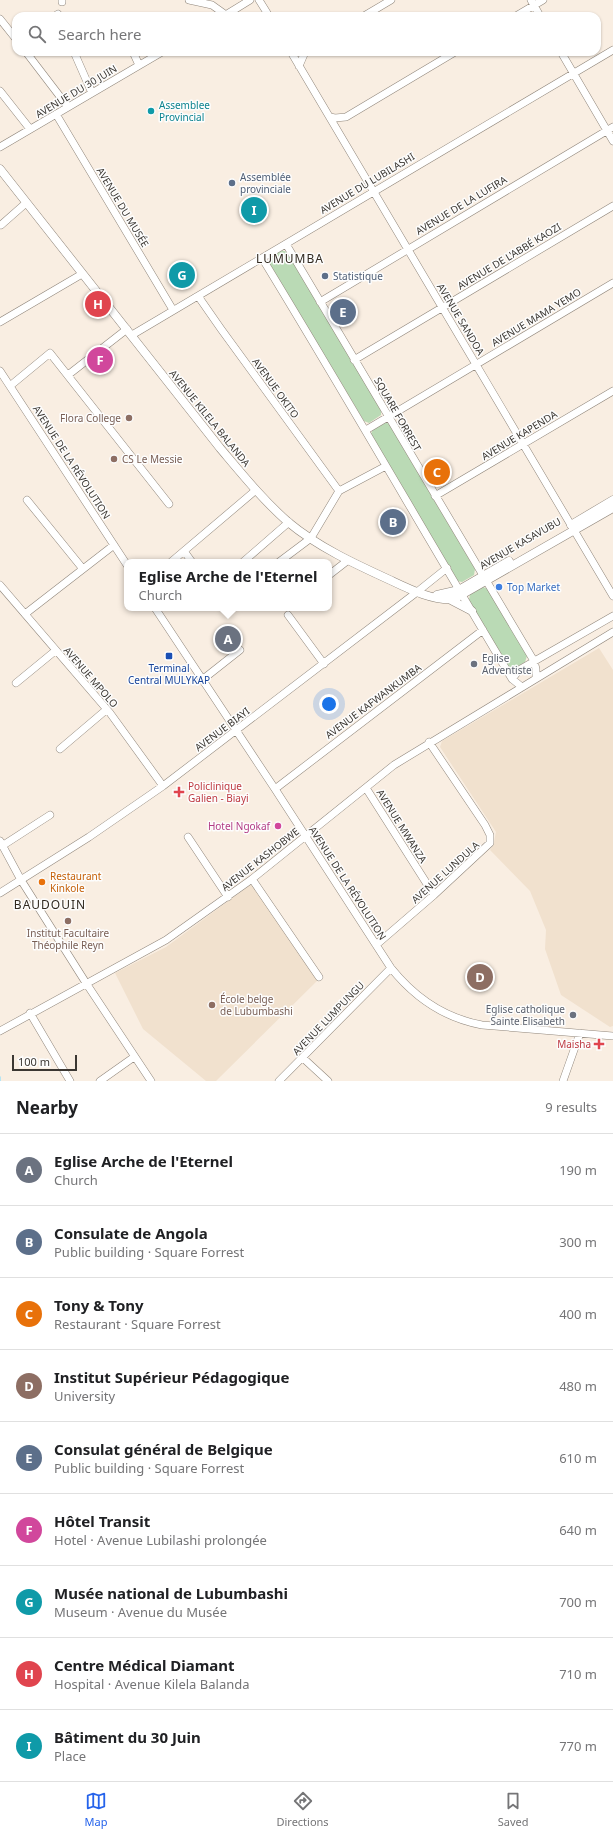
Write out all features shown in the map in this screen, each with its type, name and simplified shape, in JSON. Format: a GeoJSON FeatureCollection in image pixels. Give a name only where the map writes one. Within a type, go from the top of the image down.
{"type":"FeatureCollection","features":[{"type":"Feature","properties":{"kind":"main road","name":"AVENUE KILELA BALANDA"},"geometry":{"type":"LineString","coordinates":[[0,169],[220,448],[256,490],[289,522],[311,538],[348,561],[417,592],[449,599],[461,592]]}},
{"type":"Feature","properties":{"kind":"main road","name":"AVENUE KASAVUBU"},"geometry":{"type":"LineString","coordinates":[[435,596],[461,592],[573,527],[613,500]]}},
{"type":"Feature","properties":{"kind":"main road","name":"AVENUE KASAVUBU"},"geometry":{"type":"LineString","coordinates":[[573,527],[613,508]]}},
{"type":"Feature","properties":{"kind":"main road"},"geometry":{"type":"LineString","coordinates":[[449,599],[472,611]]}},
{"type":"Feature","properties":{"kind":"street"},"geometry":{"type":"LineString","coordinates":[[189,0],[212,6],[221,12]]}},
{"type":"Feature","properties":{"kind":"street"},"geometry":{"type":"LineString","coordinates":[[230,12],[250,0]]}},
{"type":"Feature","properties":{"kind":"street"},"geometry":{"type":"LineString","coordinates":[[259,0],[266,12]]}},
{"type":"Feature","properties":{"kind":"street"},"geometry":{"type":"LineString","coordinates":[[370,12],[390,0]]}},
{"type":"Feature","properties":{"kind":"street"},"geometry":{"type":"LineString","coordinates":[[521,12],[532,3],[543,0]]}},
{"type":"Feature","properties":{"kind":"street"},"geometry":{"type":"LineString","coordinates":[[532,3],[538,12]]}},
{"type":"Feature","properties":{"kind":"street"},"geometry":{"type":"LineString","coordinates":[[0,20],[12,34]]}},
{"type":"Feature","properties":{"kind":"street","name":"AVENUE DU LUBILASHI"},"geometry":{"type":"LineString","coordinates":[[68,375],[129,332],[198,296],[613,50]]}},
{"type":"Feature","properties":{"kind":"street"},"geometry":{"type":"LineString","coordinates":[[29,56],[68,107]]}},
{"type":"Feature","properties":{"kind":"street"},"geometry":{"type":"LineString","coordinates":[[76,56],[92,93]]}},
{"type":"Feature","properties":{"kind":"street"},"geometry":{"type":"LineString","coordinates":[[135,56],[139,65]]}},
{"type":"Feature","properties":{"kind":"street","name":"AVENUE DU 30 JUIN"},"geometry":{"type":"LineString","coordinates":[[0,147],[155,56]]}},
{"type":"Feature","properties":{"kind":"street","name":"AVENUE SANDOA"},"geometry":{"type":"LineString","coordinates":[[293,56],[613,596]]}},
{"type":"Feature","properties":{"kind":"street"},"geometry":{"type":"LineString","coordinates":[[299,66],[303,56]]}},
{"type":"Feature","properties":{"kind":"street"},"geometry":{"type":"LineString","coordinates":[[330,117],[346,117],[449,56]]}},
{"type":"Feature","properties":{"kind":"street"},"geometry":{"type":"LineString","coordinates":[[563,56],[610,128],[613,141]]}},
{"type":"Feature","properties":{"kind":"street"},"geometry":{"type":"LineString","coordinates":[[0,91],[30,129]]}},
{"type":"Feature","properties":{"kind":"street","name":"AVENUE DU MUSÉE"},"geometry":{"type":"LineString","coordinates":[[56,114],[173,310]]}},
{"type":"Feature","properties":{"kind":"street"},"geometry":{"type":"LineString","coordinates":[[339,132],[340,126],[346,117]]}},
{"type":"Feature","properties":{"kind":"street","name":"AVENUE DE LA LUFIRA"},"geometry":{"type":"LineString","coordinates":[[320,302],[610,128]]}},
{"type":"Feature","properties":{"kind":"street"},"geometry":{"type":"LineString","coordinates":[[1,225],[26,203]]}},
{"type":"Feature","properties":{"kind":"street","name":"AVENUE DE L'ABBÉ KAOZI"},"geometry":{"type":"LineString","coordinates":[[354,360],[613,206]]}},
{"type":"Feature","properties":{"kind":"street","name":"SQUARE FORREST"},"geometry":{"type":"LineString","coordinates":[[286,244],[534,662],[536,678]]}},
{"type":"Feature","properties":{"kind":"street"},"geometry":{"type":"LineString","coordinates":[[262,258],[366,430],[512,680],[522,687]]}},
{"type":"Feature","properties":{"kind":"street"},"geometry":{"type":"LineString","coordinates":[[0,322],[82,274]]}},
{"type":"Feature","properties":{"kind":"street","name":"AVENUE MAMA YEMO"},"geometry":{"type":"LineString","coordinates":[[366,430],[613,283]]}},
{"type":"Feature","properties":{"kind":"street","name":"AVENUE OKITO"},"geometry":{"type":"LineString","coordinates":[[198,296],[220,329],[339,491]]}},
{"type":"Feature","properties":{"kind":"street"},"geometry":{"type":"LineString","coordinates":[[10,386],[49,353],[169,504]]}},
{"type":"Feature","properties":{"kind":"street","name":"AVENUE DE LA RÉVOLUTION"},"geometry":{"type":"LineString","coordinates":[[0,371],[124,560]]}},
{"type":"Feature","properties":{"kind":"street","name":"AVENUE KAPENDA"},"geometry":{"type":"LineString","coordinates":[[435,496],[613,391]]}},
{"type":"Feature","properties":{"kind":"street"},"geometry":{"type":"LineString","coordinates":[[283,559],[311,538],[339,491],[386,466]]}},
{"type":"Feature","properties":{"kind":"street"},"geometry":{"type":"LineString","coordinates":[[175,559],[256,490]]}},
{"type":"Feature","properties":{"kind":"street"},"geometry":{"type":"LineString","coordinates":[[27,500],[83,569]]}},
{"type":"Feature","properties":{"kind":"street"},"geometry":{"type":"LineString","coordinates":[[246,559],[289,522]]}},
{"type":"Feature","properties":{"kind":"street"},"geometry":{"type":"LineString","coordinates":[[25,614],[114,545]]}},
{"type":"Feature","properties":{"kind":"street"},"geometry":{"type":"LineString","coordinates":[[184,551],[190,559]]}},
{"type":"Feature","properties":{"kind":"street"},"geometry":{"type":"LineString","coordinates":[[332,573],[348,561]]}},
{"type":"Feature","properties":{"kind":"street","name":"AVENUE BIAYI"},"geometry":{"type":"LineString","coordinates":[[0,893],[93,834],[163,786],[324,664],[447,568]]}},
{"type":"Feature","properties":{"kind":"street","name":"AVENUE MPOLO"},"geometry":{"type":"LineString","coordinates":[[0,585],[106,710],[163,786]]}},
{"type":"Feature","properties":{"kind":"street","name":"AVENUE DE LA RÉVOLUTION"},"geometry":{"type":"LineString","coordinates":[[157,611],[391,968],[405,985],[420,998],[443,1013],[457,1019],[482,1025],[613,1036]]}},
{"type":"Feature","properties":{"kind":"street"},"geometry":{"type":"LineString","coordinates":[[288,615],[324,664]]}},
{"type":"Feature","properties":{"kind":"street"},"geometry":{"type":"LineString","coordinates":[[508,695],[511,689],[512,680],[519,670],[613,616]]}},
{"type":"Feature","properties":{"kind":"street","name":"AVENUE KAFWANKUMBA"},"geometry":{"type":"LineString","coordinates":[[275,789],[483,630]]}},
{"type":"Feature","properties":{"kind":"street","name":"AVENUE KASHOBWE"},"geometry":{"type":"LineString","coordinates":[[0,1031],[30,1013],[166,940],[228,898],[394,764],[613,632]]}},
{"type":"Feature","properties":{"kind":"street"},"geometry":{"type":"LineString","coordinates":[[16,683],[55,650]]}},
{"type":"Feature","properties":{"kind":"street"},"geometry":{"type":"LineString","coordinates":[[202,680],[240,650]]}},
{"type":"Feature","properties":{"kind":"street"},"geometry":{"type":"LineString","coordinates":[[60,749],[106,710]]}},
{"type":"Feature","properties":{"kind":"street","name":"AVENUE LUNDULA"},"geometry":{"type":"LineString","coordinates":[[376,945],[488,846],[491,839],[485,825],[429,742]]}},
{"type":"Feature","properties":{"kind":"street","name":"AVENUE MWANZA"},"geometry":{"type":"LineString","coordinates":[[366,788],[434,895]]}},
{"type":"Feature","properties":{"kind":"street"},"geometry":{"type":"LineString","coordinates":[[50,814],[1,844],[21,880],[86,983],[151,1081]]}},
{"type":"Feature","properties":{"kind":"street"},"geometry":{"type":"LineString","coordinates":[[188,837],[228,898]]}},
{"type":"Feature","properties":{"kind":"street"},"geometry":{"type":"LineString","coordinates":[[252,879],[319,977]]}},
{"type":"Feature","properties":{"kind":"street","name":"AVENUE LUMPUNGU"},"geometry":{"type":"LineString","coordinates":[[279,1081],[391,968]]}},
{"type":"Feature","properties":{"kind":"street"},"geometry":{"type":"LineString","coordinates":[[30,1013],[70,1081]]}},
{"type":"Feature","properties":{"kind":"street"},"geometry":{"type":"LineString","coordinates":[[563,1081],[580,1033]]}},
{"type":"Feature","properties":{"kind":"street"},"geometry":{"type":"LineString","coordinates":[[100,1081],[134,1057]]}},
{"type":"Feature","properties":{"kind":"street"},"geometry":{"type":"LineString","coordinates":[[303,1058],[328,1081]]}},
{"type":"Feature","properties":{"kind":"shaded area"},"geometry":{"type":"Polygon","coordinates":[[[599,648],[613,670],[613,1026],[610,1027],[561,995],[545,949],[546,930],[530,891],[490,850],[493,846],[496,832],[440,747],[442,741],[599,648]]]}},
{"type":"Feature","properties":{"kind":"shaded area","name":"École belge de Lubumbashi"},"geometry":{"type":"Polygon","coordinates":[[[250,885],[253,886],[318,980],[216,1081],[206,1081],[143,1029],[115,973],[166,947],[250,885]]]}},
{"type":"Feature","properties":{"kind":"green space"},"geometry":{"type":"Polygon","coordinates":[[[281,250],[287,252],[381,409],[381,415],[369,423],[364,421],[269,263],[270,257],[281,250]]]}},
{"type":"Feature","properties":{"kind":"green space"},"geometry":{"type":"Polygon","coordinates":[[[385,422],[389,424],[475,569],[474,575],[462,582],[457,581],[371,434],[373,429],[385,422]]]}},
{"type":"Feature","properties":{"kind":"green space"},"geometry":{"type":"Polygon","coordinates":[[[483,587],[488,589],[527,656],[525,662],[513,669],[508,667],[469,600],[470,594],[483,587]]]}},
{"type":"Feature","properties":{"kind":"place","name":"Assemblee Provincial"},"geometry":{"type":"Point","coordinates":[151,111]}},
{"type":"Feature","properties":{"kind":"place","name":"Assemblée provinciale"},"geometry":{"type":"Point","coordinates":[232,183]}},
{"type":"Feature","properties":{"kind":"place","name":"Bâtiment du 30 Juin"},"geometry":{"type":"Point","coordinates":[254,210]}},
{"type":"Feature","properties":{"kind":"place","name":"Musée national de Lubumbashi"},"geometry":{"type":"Point","coordinates":[182,275]}},
{"type":"Feature","properties":{"kind":"place","name":"Statistique"},"geometry":{"type":"Point","coordinates":[325,276]}},
{"type":"Feature","properties":{"kind":"place","name":"Centre Médical Diamant"},"geometry":{"type":"Point","coordinates":[98,304]}},
{"type":"Feature","properties":{"kind":"place","name":"Consulat général de Belgique"},"geometry":{"type":"Point","coordinates":[343,312]}},
{"type":"Feature","properties":{"kind":"place","name":"Hôtel Transit"},"geometry":{"type":"Point","coordinates":[100,360]}},
{"type":"Feature","properties":{"kind":"place","name":"Flora College"},"geometry":{"type":"Point","coordinates":[129,418]}},
{"type":"Feature","properties":{"kind":"place","name":"CS Le Messie"},"geometry":{"type":"Point","coordinates":[114,459]}},
{"type":"Feature","properties":{"kind":"place","name":"Tony & Tony"},"geometry":{"type":"Point","coordinates":[437,472]}},
{"type":"Feature","properties":{"kind":"place","name":"Consulate de Angola"},"geometry":{"type":"Point","coordinates":[393,522]}},
{"type":"Feature","properties":{"kind":"place","name":"Top Market"},"geometry":{"type":"Point","coordinates":[499,587]}},
{"type":"Feature","properties":{"kind":"place","name":"Eglise Arche de l'Eternel"},"geometry":{"type":"Point","coordinates":[228,639]}},
{"type":"Feature","properties":{"kind":"place","name":"Terminal Central MULYKAP"},"geometry":{"type":"Point","coordinates":[169,656]}},
{"type":"Feature","properties":{"kind":"place","name":"Eglise Adventiste"},"geometry":{"type":"Point","coordinates":[474,664]}},
{"type":"Feature","properties":{"kind":"place","name":"Policlinique Galien - Biayi"},"geometry":{"type":"Point","coordinates":[179,792]}},
{"type":"Feature","properties":{"kind":"place","name":"Hotel Ngokaf"},"geometry":{"type":"Point","coordinates":[278,826]}},
{"type":"Feature","properties":{"kind":"place","name":"Restaurant Kinkole"},"geometry":{"type":"Point","coordinates":[42,882]}},
{"type":"Feature","properties":{"kind":"place","name":"Institut Facultaire Théophile Reyn"},"geometry":{"type":"Point","coordinates":[68,921]}},
{"type":"Feature","properties":{"kind":"place","name":"Institut Supérieur Pédagogique"},"geometry":{"type":"Point","coordinates":[480,977]}},
{"type":"Feature","properties":{"kind":"place","name":"École belge de Lubumbashi"},"geometry":{"type":"Point","coordinates":[212,1005]}},
{"type":"Feature","properties":{"kind":"place","name":"Eglise catholique Sainte Elisabeth"},"geometry":{"type":"Point","coordinates":[573,1015]}},
{"type":"Feature","properties":{"kind":"place","name":"Maisha"},"geometry":{"type":"Point","coordinates":[599,1044]}},
{"type":"Feature","properties":{"kind":"district","name":"LUMUMBA"},"geometry":{"type":"Point","coordinates":[290,259]}},
{"type":"Feature","properties":{"kind":"district","name":"BAUDOUIN"},"geometry":{"type":"Point","coordinates":[50,905]}}]}
